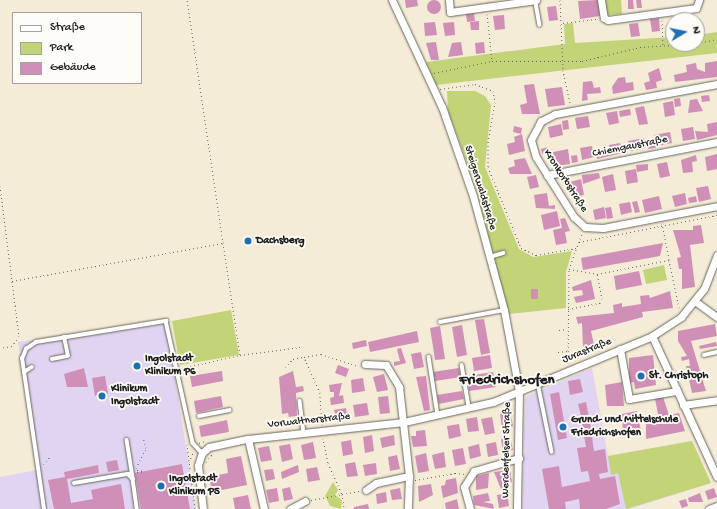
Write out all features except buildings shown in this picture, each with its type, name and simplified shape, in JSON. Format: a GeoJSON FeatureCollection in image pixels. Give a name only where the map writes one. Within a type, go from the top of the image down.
{"type":"FeatureCollection","features":[{"type":"Feature","properties":{"kind":"street","name":"Steigerwaldstraße"},"geometry":{"type":"LineString","coordinates":[[392,0],[435,90],[465,171],[504,310],[519,391]]}},
{"type":"Feature","properties":{"kind":"street"},"geometry":{"type":"LineString","coordinates":[[449,0],[450,12],[536,1]]}},
{"type":"Feature","properties":{"kind":"street"},"geometry":{"type":"LineString","coordinates":[[601,0],[604,18],[696,8],[699,0]]}},
{"type":"Feature","properties":{"kind":"street","name":"Kronkorbstraße"},"geometry":{"type":"LineString","coordinates":[[717,84],[571,111],[548,117],[534,130],[533,150],[574,217],[585,227],[603,228],[717,206]]}},
{"type":"Feature","properties":{"kind":"street","name":"Chiemgaustraße"},"geometry":{"type":"LineString","coordinates":[[547,175],[717,142]]}},
{"type":"Feature","properties":{"kind":"street","name":"Jurastraße"},"geometry":{"type":"LineString","coordinates":[[404,422],[470,408],[519,391],[652,336],[680,317],[696,302],[717,255]]}},
{"type":"Feature","properties":{"kind":"street"},"geometry":{"type":"LineString","coordinates":[[696,302],[717,317]]}},
{"type":"Feature","properties":{"kind":"street"},"geometry":{"type":"LineString","coordinates":[[652,336],[717,477]]}},
{"type":"Feature","properties":{"kind":"street"},"geometry":{"type":"LineString","coordinates":[[620,349],[629,399],[677,391]]}},
{"type":"Feature","properties":{"kind":"street"},"geometry":{"type":"LineString","coordinates":[[365,364],[386,366],[394,374],[404,422],[409,479],[408,509]]}},
{"type":"Feature","properties":{"kind":"street","name":"Werdenfelser Straße"},"geometry":{"type":"LineString","coordinates":[[516,508],[519,458],[519,391]]}},
{"type":"Feature","properties":{"kind":"street"},"geometry":{"type":"LineString","coordinates":[[684,405],[717,400]]}},
{"type":"Feature","properties":{"kind":"street","name":"Vorwaltnerstraße"},"geometry":{"type":"LineString","coordinates":[[202,453],[216,445],[248,439],[404,422]]}},
{"type":"Feature","properties":{"kind":"street"},"geometry":{"type":"LineString","coordinates":[[248,439],[264,509]]}},
{"type":"Feature","properties":{"kind":"street"},"geometry":{"type":"LineString","coordinates":[[202,453],[198,465],[203,509]]}},
{"type":"Feature","properties":{"kind":"street"},"geometry":{"type":"LineString","coordinates":[[470,509],[464,493],[469,476],[486,465],[519,458]]}},
{"type":"Feature","properties":{"kind":"street"},"geometry":{"type":"LineString","coordinates":[[366,490],[376,483],[409,479]]}},
{"type":"Feature","properties":{"kind":"street"},"geometry":{"type":"LineString","coordinates":[[290,509],[305,501]]}},
{"type":"Feature","properties":{"kind":"street"},"geometry":{"type":"LineString","coordinates":[[709,509],[717,506]]}},
{"type":"Feature","properties":{"kind":"lane"},"geometry":{"type":"LineString","coordinates":[[536,1],[540,25]]}},
{"type":"Feature","properties":{"kind":"lane"},"geometry":{"type":"LineString","coordinates":[[490,257],[503,254]]}},
{"type":"Feature","properties":{"kind":"lane"},"geometry":{"type":"LineString","coordinates":[[440,322],[504,310]]}},
{"type":"Feature","properties":{"kind":"lane"},"geometry":{"type":"LineString","coordinates":[[44,509],[37,470],[24,372],[23,354],[30,345],[64,337],[161,319],[169,327],[193,443],[202,453]]}},
{"type":"Feature","properties":{"kind":"lane"},"geometry":{"type":"LineString","coordinates":[[52,359],[68,356],[64,337]]}},
{"type":"Feature","properties":{"kind":"lane"},"geometry":{"type":"LineString","coordinates":[[704,354],[717,352]]}},
{"type":"Feature","properties":{"kind":"lane"},"geometry":{"type":"LineString","coordinates":[[429,357],[438,415]]}},
{"type":"Feature","properties":{"kind":"lane"},"geometry":{"type":"LineString","coordinates":[[462,366],[470,408]]}},
{"type":"Feature","properties":{"kind":"lane"},"geometry":{"type":"LineString","coordinates":[[24,372],[32,367]]}},
{"type":"Feature","properties":{"kind":"lane"},"geometry":{"type":"LineString","coordinates":[[538,383],[552,452]]}},
{"type":"Feature","properties":{"kind":"lane"},"geometry":{"type":"LineString","coordinates":[[300,401],[304,432]]}},
{"type":"Feature","properties":{"kind":"lane"},"geometry":{"type":"LineString","coordinates":[[199,416],[229,410]]}},
{"type":"Feature","properties":{"kind":"lane"},"geometry":{"type":"LineString","coordinates":[[127,440],[134,470],[132,479],[137,509]]}},
{"type":"Feature","properties":{"kind":"lane"},"geometry":{"type":"LineString","coordinates":[[74,483],[128,474],[134,470]]}},
{"type":"Feature","properties":{"kind":"lane"},"geometry":{"type":"LineString","coordinates":[[128,474],[132,479]]}},
{"type":"Feature","properties":{"kind":"path"},"geometry":{"type":"LineString","coordinates":[[187,0],[240,355]]}},
{"type":"Feature","properties":{"kind":"path"},"geometry":{"type":"LineString","coordinates":[[560,0],[563,23],[563,62],[571,111]]}},
{"type":"Feature","properties":{"kind":"path"},"geometry":{"type":"LineString","coordinates":[[487,8],[492,61]]}},
{"type":"Feature","properties":{"kind":"path"},"geometry":{"type":"LineString","coordinates":[[428,75],[492,61],[563,62],[663,45],[661,13]]}},
{"type":"Feature","properties":{"kind":"path"},"geometry":{"type":"LineString","coordinates":[[563,23],[604,18]]}},
{"type":"Feature","properties":{"kind":"path"},"geometry":{"type":"LineString","coordinates":[[705,41],[717,39]]}},
{"type":"Feature","properties":{"kind":"path"},"geometry":{"type":"LineString","coordinates":[[435,90],[475,84],[493,91],[495,102],[488,142],[488,167],[521,248],[536,255],[576,248]]}},
{"type":"Feature","properties":{"kind":"path"},"geometry":{"type":"LineString","coordinates":[[0,186],[19,336],[12,346],[0,348]]}},
{"type":"Feature","properties":{"kind":"path"},"geometry":{"type":"LineString","coordinates":[[579,242],[717,215]]}},
{"type":"Feature","properties":{"kind":"path"},"geometry":{"type":"LineString","coordinates":[[661,217],[680,317]]}},
{"type":"Feature","properties":{"kind":"path"},"geometry":{"type":"LineString","coordinates":[[568,370],[569,269],[585,227]]}},
{"type":"Feature","properties":{"kind":"path"},"geometry":{"type":"LineString","coordinates":[[12,281],[223,243]]}},
{"type":"Feature","properties":{"kind":"path"},"geometry":{"type":"LineString","coordinates":[[569,269],[597,274],[669,260]]}},
{"type":"Feature","properties":{"kind":"path"},"geometry":{"type":"LineString","coordinates":[[568,309],[600,303],[602,299],[597,274]]}},
{"type":"Feature","properties":{"kind":"path"},"geometry":{"type":"LineString","coordinates":[[559,330],[568,328]]}},
{"type":"Feature","properties":{"kind":"path"},"geometry":{"type":"LineString","coordinates":[[178,368],[240,355],[300,347]]}},
{"type":"Feature","properties":{"kind":"path"},"geometry":{"type":"LineString","coordinates":[[558,352],[568,350]]}},
{"type":"Feature","properties":{"kind":"path"},"geometry":{"type":"LineString","coordinates":[[285,367],[293,359],[321,354],[355,367],[365,364]]}},
{"type":"Feature","properties":{"kind":"path"},"geometry":{"type":"LineString","coordinates":[[304,357],[320,393],[322,430],[328,463],[342,494],[344,509]]}},
{"type":"Feature","properties":{"kind":"path"},"geometry":{"type":"LineString","coordinates":[[134,470],[146,448],[143,437]]}},
{"type":"Feature","properties":{"kind":"path"},"geometry":{"type":"LineString","coordinates":[[37,470],[51,456]]}},
{"type":"Feature","properties":{"kind":"path"},"geometry":{"type":"LineString","coordinates":[[188,462],[195,509]]}},
{"type":"Feature","properties":{"kind":"path"},"geometry":{"type":"LineString","coordinates":[[409,479],[456,473],[469,476]]}},
{"type":"Feature","properties":{"kind":"path"},"geometry":{"type":"LineString","coordinates":[[305,501],[366,490]]}},
{"type":"Feature","properties":{"kind":"shaded area","name":"Klinikum Ingolstadt"},"geometry":{"type":"Polygon","coordinates":[[[166,321],[196,509],[0,509],[0,477],[37,470],[18,342],[166,321]]]}},
{"type":"Feature","properties":{"kind":"shaded area","name":"Grund- und Mittelschule Friedrichshofen"},"geometry":{"type":"Polygon","coordinates":[[[592,368],[608,456],[692,441],[711,483],[629,509],[522,509],[525,397],[592,368]]]}},
{"type":"Feature","properties":{"kind":"green space"},"geometry":{"type":"Polygon","coordinates":[[[604,0],[621,0],[622,14],[606,15],[604,0]]]}},
{"type":"Feature","properties":{"kind":"green space"},"geometry":{"type":"Polygon","coordinates":[[[573,23],[575,43],[665,37],[665,52],[705,52],[705,34],[717,32],[717,53],[436,85],[426,62],[565,44],[564,24],[573,23]]]}},
{"type":"Feature","properties":{"kind":"green space"},"geometry":{"type":"Polygon","coordinates":[[[447,91],[475,91],[485,96],[491,105],[485,167],[519,249],[533,257],[572,251],[566,272],[566,308],[509,314],[473,178],[448,111],[447,91]]]}},
{"type":"Feature","properties":{"kind":"green space"},"geometry":{"type":"Polygon","coordinates":[[[664,265],[667,280],[646,284],[643,270],[664,265]]]}},
{"type":"Feature","properties":{"kind":"green space"},"geometry":{"type":"Polygon","coordinates":[[[231,310],[239,355],[180,365],[172,321],[231,310]]]}},
{"type":"Feature","properties":{"kind":"green space"},"geometry":{"type":"Polygon","coordinates":[[[692,441],[711,483],[626,509],[618,473],[611,475],[608,456],[692,441]]]}},
{"type":"Feature","properties":{"kind":"green space"},"geometry":{"type":"Polygon","coordinates":[[[333,482],[338,490],[335,495],[342,500],[341,509],[330,506],[325,496],[333,482]]]}},
{"type":"Feature","properties":{"kind":"place","name":"Dachsberg"},"geometry":{"type":"Point","coordinates":[248,241]}},
{"type":"Feature","properties":{"kind":"place","name":"Ingolstadt Klinikum P6"},"geometry":{"type":"Point","coordinates":[137,366]}},
{"type":"Feature","properties":{"kind":"place","name":"St. Christoph"},"geometry":{"type":"Point","coordinates":[641,376]}},
{"type":"Feature","properties":{"kind":"place","name":"Klinikum Ingolstadt"},"geometry":{"type":"Point","coordinates":[102,396]}},
{"type":"Feature","properties":{"kind":"place","name":"Grund- und Mittelschule Friedrichshofen"},"geometry":{"type":"Point","coordinates":[563,427]}},
{"type":"Feature","properties":{"kind":"place","name":"Ingolstadt Klinikum P5"},"geometry":{"type":"Point","coordinates":[161,486]}},
{"type":"Feature","properties":{"kind":"district","name":"Friedrichshofen"},"geometry":{"type":"Point","coordinates":[507,381]}}]}
